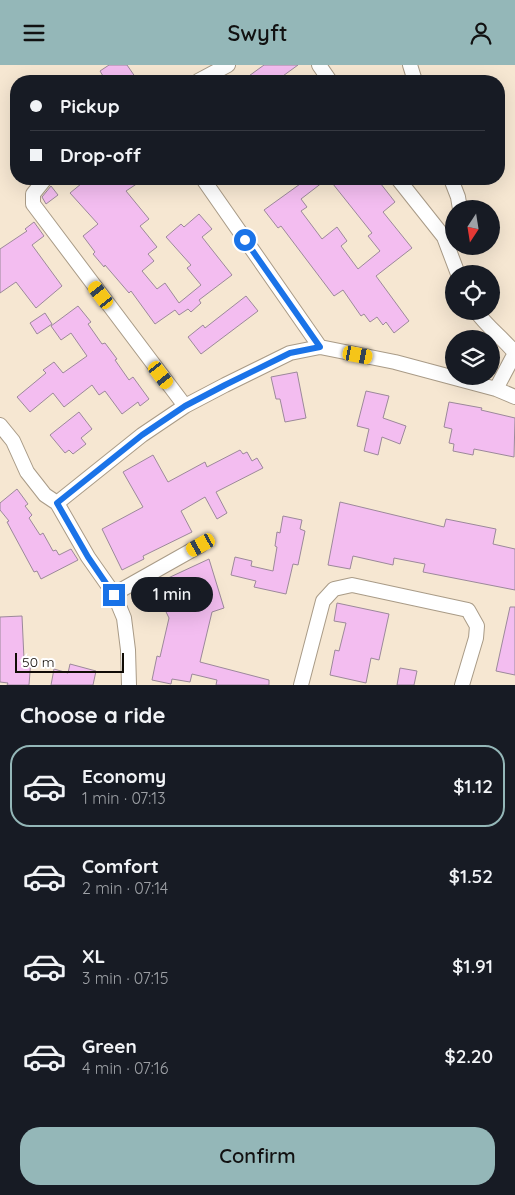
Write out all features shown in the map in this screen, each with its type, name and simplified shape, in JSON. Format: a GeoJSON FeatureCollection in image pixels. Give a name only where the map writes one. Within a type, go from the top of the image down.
{"type":"FeatureCollection","features":[{"type":"Feature","properties":{"kind":"street"},"geometry":{"type":"LineString","coordinates":[[209,75],[228,65]]}},
{"type":"Feature","properties":{"kind":"street"},"geometry":{"type":"LineString","coordinates":[[40,185],[33,194],[33,204],[185,406]]}},
{"type":"Feature","properties":{"kind":"street"},"geometry":{"type":"LineString","coordinates":[[206,185],[320,347]]}},
{"type":"Feature","properties":{"kind":"street"},"geometry":{"type":"LineString","coordinates":[[403,185],[444,237],[455,265]]}},
{"type":"Feature","properties":{"kind":"street"},"geometry":{"type":"LineString","coordinates":[[453,185],[458,200]]}},
{"type":"Feature","properties":{"kind":"street"},"geometry":{"type":"LineString","coordinates":[[482,320],[515,353],[496,389]]}},
{"type":"Feature","properties":{"kind":"street"},"geometry":{"type":"LineString","coordinates":[[57,503],[142,435],[185,406],[290,353],[320,347],[395,362],[496,389],[515,397]]}},
{"type":"Feature","properties":{"kind":"street"},"geometry":{"type":"LineString","coordinates":[[0,425],[13,441],[27,472],[45,495],[57,503],[88,557],[114,595],[124,618],[128,650],[129,685]]}},
{"type":"Feature","properties":{"kind":"street"},"geometry":{"type":"LineString","coordinates":[[114,595],[201,545]]}},
{"type":"Feature","properties":{"kind":"street"},"geometry":{"type":"LineString","coordinates":[[300,685],[324,601],[334,589],[352,585],[468,610],[476,626],[476,638],[462,685]]}},
{"type":"Feature","properties":{"kind":"building"},"geometry":{"type":"Polygon","coordinates":[[[109,65],[127,65],[134,75],[102,75],[100,71],[109,65]]]}},
{"type":"Feature","properties":{"kind":"building"},"geometry":{"type":"Polygon","coordinates":[[[264,65],[298,65],[284,75],[250,75],[264,65]]]}},
{"type":"Feature","properties":{"kind":"building"},"geometry":{"type":"Polygon","coordinates":[[[80,185],[135,185],[126,191],[149,219],[140,226],[157,247],[148,254],[154,261],[142,271],[157,289],[165,283],[179,303],[201,285],[187,268],[191,265],[166,237],[181,224],[184,227],[199,214],[212,229],[202,237],[232,275],[199,300],[201,303],[191,312],[188,309],[179,315],[175,310],[155,324],[131,291],[129,293],[93,254],[95,252],[83,236],[98,224],[70,193],[80,185]]]}},
{"type":"Feature","properties":{"kind":"building"},"geometry":{"type":"Polygon","coordinates":[[[299,185],[319,185],[301,199],[307,207],[301,211],[322,239],[337,227],[347,241],[341,246],[358,269],[380,251],[368,236],[372,233],[334,185],[382,185],[395,202],[383,212],[412,248],[376,276],[409,321],[394,333],[386,322],[383,325],[377,317],[370,322],[364,314],[361,316],[343,290],[334,296],[281,226],[278,228],[264,210],[299,185]]]}},
{"type":"Feature","properties":{"kind":"building"},"geometry":{"type":"Polygon","coordinates":[[[51,186],[58,195],[46,204],[42,197],[51,186]]]}},
{"type":"Feature","properties":{"kind":"building"},"geometry":{"type":"Polygon","coordinates":[[[34,222],[44,236],[32,245],[62,286],[36,308],[16,282],[0,293],[0,249],[27,231],[25,229],[34,222]]]}},
{"type":"Feature","properties":{"kind":"building"},"geometry":{"type":"Polygon","coordinates":[[[246,296],[258,311],[201,354],[188,337],[203,325],[205,328],[246,296]]]}},
{"type":"Feature","properties":{"kind":"building"},"geometry":{"type":"Polygon","coordinates":[[[78,306],[91,322],[88,324],[102,344],[105,343],[117,359],[115,360],[129,380],[133,377],[149,399],[140,406],[138,402],[122,414],[105,391],[99,395],[92,385],[64,407],[53,393],[30,412],[17,397],[46,373],[43,370],[54,362],[63,373],[87,356],[71,333],[61,340],[51,326],[78,306]]]}},
{"type":"Feature","properties":{"kind":"building"},"geometry":{"type":"Polygon","coordinates":[[[45,313],[52,324],[37,334],[30,323],[45,313]]]}},
{"type":"Feature","properties":{"kind":"building"},"geometry":{"type":"Polygon","coordinates":[[[297,372],[306,418],[285,422],[280,399],[276,399],[271,377],[297,372]]]}},
{"type":"Feature","properties":{"kind":"building"},"geometry":{"type":"Polygon","coordinates":[[[366,391],[389,396],[383,418],[406,426],[400,444],[382,437],[378,455],[364,451],[369,429],[357,426],[366,391]]]}},
{"type":"Feature","properties":{"kind":"building"},"geometry":{"type":"Polygon","coordinates":[[[449,402],[482,408],[481,410],[515,418],[514,457],[474,449],[473,455],[453,451],[454,444],[449,443],[452,429],[444,427],[449,402]]]}},
{"type":"Feature","properties":{"kind":"building"},"geometry":{"type":"Polygon","coordinates":[[[79,412],[92,429],[81,438],[86,444],[73,454],[69,450],[65,453],[50,435],[79,412]]]}},
{"type":"Feature","properties":{"kind":"building"},"geometry":{"type":"Polygon","coordinates":[[[240,450],[243,454],[247,452],[252,461],[257,458],[263,468],[216,492],[227,513],[217,519],[205,497],[181,511],[192,532],[143,556],[144,559],[122,570],[102,529],[143,507],[123,472],[153,455],[168,482],[205,462],[207,467],[240,450]]]}},
{"type":"Feature","properties":{"kind":"building"},"geometry":{"type":"Polygon","coordinates":[[[17,489],[28,504],[25,506],[32,515],[29,518],[40,535],[43,533],[53,551],[56,550],[59,555],[71,549],[78,560],[41,579],[37,571],[34,572],[7,522],[9,521],[0,510],[0,503],[17,489]]]}},
{"type":"Feature","properties":{"kind":"building"},"geometry":{"type":"Polygon","coordinates":[[[340,502],[444,527],[446,519],[496,529],[493,544],[515,549],[515,590],[423,572],[425,564],[394,558],[393,565],[353,556],[350,569],[328,565],[340,502]]]}},
{"type":"Feature","properties":{"kind":"building"},"geometry":{"type":"Polygon","coordinates":[[[283,516],[302,520],[300,529],[305,531],[298,565],[293,564],[286,594],[254,587],[256,581],[231,575],[235,557],[252,561],[251,566],[273,571],[277,547],[275,546],[277,532],[280,533],[283,516]]]}},
{"type":"Feature","properties":{"kind":"building"},"geometry":{"type":"Polygon","coordinates":[[[209,559],[224,608],[212,612],[200,662],[269,680],[269,685],[216,685],[217,680],[192,674],[190,682],[172,679],[171,684],[152,680],[157,656],[160,657],[169,618],[153,585],[209,559]]]}},
{"type":"Feature","properties":{"kind":"building"},"geometry":{"type":"Polygon","coordinates":[[[337,603],[389,614],[379,660],[371,658],[366,683],[330,675],[335,650],[339,651],[346,623],[334,621],[337,603]]]}},
{"type":"Feature","properties":{"kind":"building"},"geometry":{"type":"Polygon","coordinates":[[[510,607],[515,607],[515,675],[496,671],[510,607]]]}},
{"type":"Feature","properties":{"kind":"building"},"geometry":{"type":"Polygon","coordinates":[[[22,616],[24,659],[31,659],[29,685],[7,685],[8,683],[0,682],[0,617],[22,616]]]}},
{"type":"Feature","properties":{"kind":"building"},"geometry":{"type":"Polygon","coordinates":[[[70,664],[96,671],[93,685],[51,685],[54,669],[68,673],[70,664]]]}},
{"type":"Feature","properties":{"kind":"building"},"geometry":{"type":"Polygon","coordinates":[[[400,668],[417,671],[414,685],[397,685],[400,668]]]}},
{"type":"Feature","properties":{"kind":"route"},"geometry":{"type":"LineString","coordinates":[[114,595],[88,557],[57,503],[142,435],[185,406],[290,353],[320,347],[245,240]]}}]}
